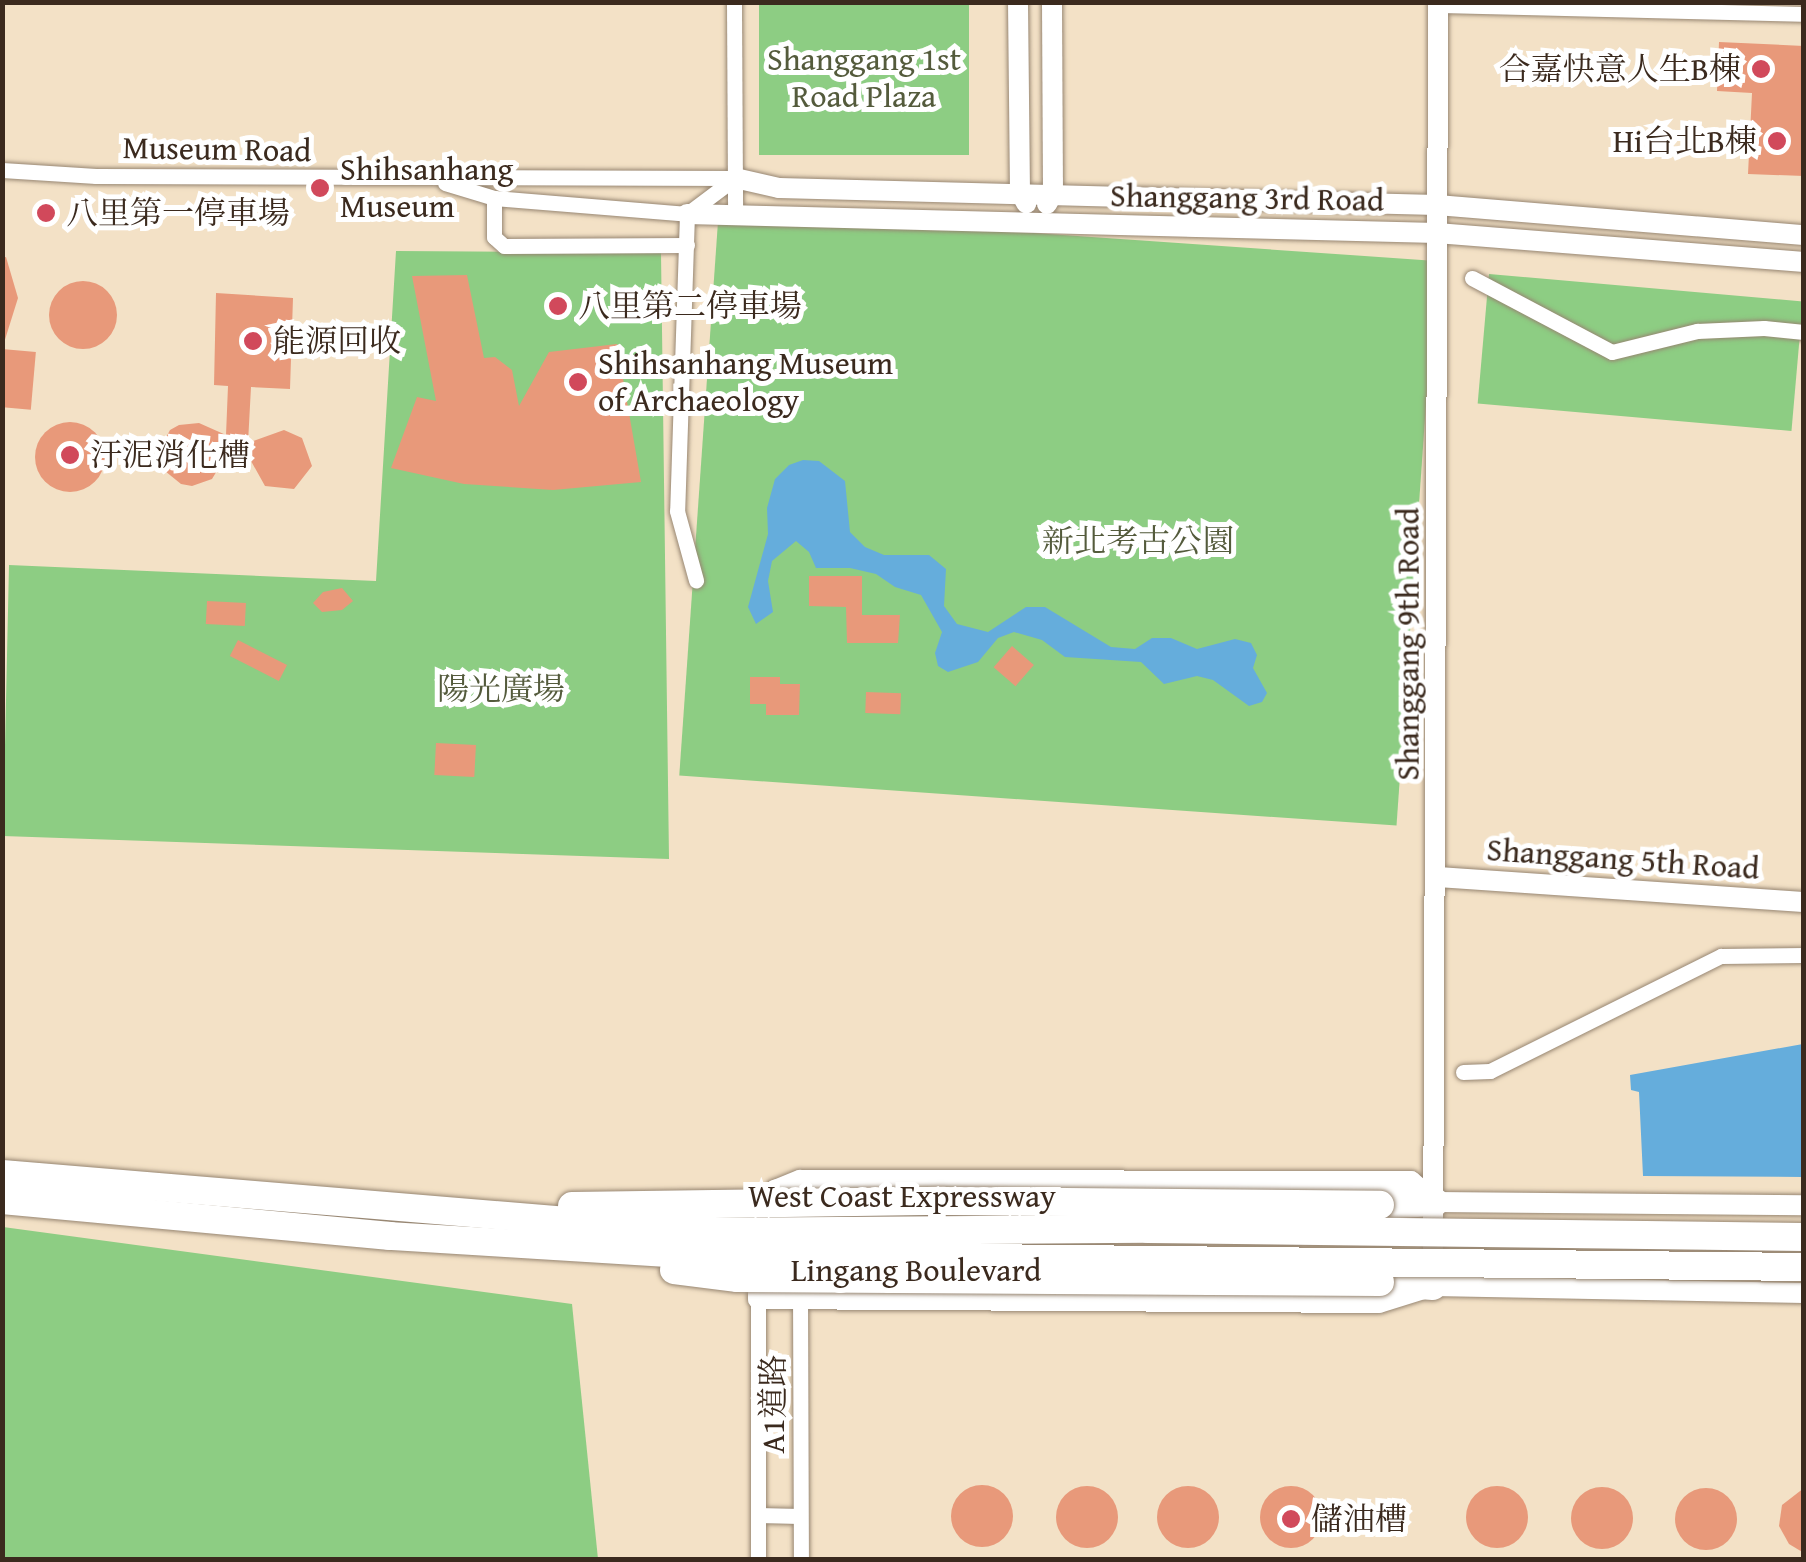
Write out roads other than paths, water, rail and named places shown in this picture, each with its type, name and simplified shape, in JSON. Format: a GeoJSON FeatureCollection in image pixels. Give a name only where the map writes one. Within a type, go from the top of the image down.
{"type":"FeatureCollection","features":[{"type":"Feature","properties":{"kind":"highway","name":"West Coast Expressway"},"geometry":{"type":"LineString","coordinates":[[2,1174],[698,1255],[1804,1267]]}},
{"type":"Feature","properties":{"kind":"highway","name":"West Coast Expressway"},"geometry":{"type":"LineString","coordinates":[[2,1200],[391,1222],[700,1232],[1148,1229],[1804,1237]]}},
{"type":"Feature","properties":{"kind":"highway"},"geometry":{"type":"LineString","coordinates":[[391,1222],[944,1201],[1380,1205],[1434,1202]]}},
{"type":"Feature","properties":{"kind":"highway"},"geometry":{"type":"LineString","coordinates":[[391,1222],[736,1278],[1380,1282],[1433,1286]]}},
{"type":"Feature","properties":{"kind":"street"},"geometry":{"type":"LineString","coordinates":[[734,2],[734,215]]}},
{"type":"Feature","properties":{"kind":"street"},"geometry":{"type":"LineString","coordinates":[[1018,2],[1020,192],[1036,223]]}},
{"type":"Feature","properties":{"kind":"street"},"geometry":{"type":"LineString","coordinates":[[1036,223],[1053,193],[1052,2]]}},
{"type":"Feature","properties":{"kind":"street"},"geometry":{"type":"LineString","coordinates":[[1438,4],[1804,14]]}},
{"type":"Feature","properties":{"kind":"street","name":"Shanggang 9th Road"},"geometry":{"type":"LineString","coordinates":[[1433,1286],[1438,877],[1438,4]]}},
{"type":"Feature","properties":{"kind":"street","name":"Museum Road"},"geometry":{"type":"LineString","coordinates":[[2,170],[96,176],[735,178]]}},
{"type":"Feature","properties":{"kind":"street"},"geometry":{"type":"LineString","coordinates":[[696,580],[677,512],[687,214],[735,178]]}},
{"type":"Feature","properties":{"kind":"street","name":"Shanggang 3rd Road"},"geometry":{"type":"LineString","coordinates":[[735,178],[780,188],[1437,205],[1804,235]]}},
{"type":"Feature","properties":{"kind":"street","name":"Museum Road"},"geometry":{"type":"LineString","coordinates":[[432,179],[494,198],[687,214]]}},
{"type":"Feature","properties":{"kind":"street"},"geometry":{"type":"LineString","coordinates":[[494,198],[494,237],[504,246],[686,245]]}},
{"type":"Feature","properties":{"kind":"street","name":"Shanggang 3rd Road"},"geometry":{"type":"LineString","coordinates":[[687,214],[1437,233],[1804,262]]}},
{"type":"Feature","properties":{"kind":"street"},"geometry":{"type":"LineString","coordinates":[[1472,278],[1612,352],[1697,331],[1764,328],[1804,332]]}},
{"type":"Feature","properties":{"kind":"street","name":"Shanggang 5th Road"},"geometry":{"type":"LineString","coordinates":[[1438,877],[1804,902]]}},
{"type":"Feature","properties":{"kind":"street"},"geometry":{"type":"LineString","coordinates":[[1463,1072],[1490,1071],[1720,956],[1804,955]]}},
{"type":"Feature","properties":{"kind":"street","name":"Lingang Boulevard"},"geometry":{"type":"LineString","coordinates":[[1804,1205],[1434,1202],[1411,1181],[800,1180],[782,1185],[764,1202],[758,1243],[758,1299],[1379,1304],[1433,1286],[1804,1293]]}},
{"type":"Feature","properties":{"kind":"street"},"geometry":{"type":"LineString","coordinates":[[758,1243],[1434,1248],[1804,1245]]}},
{"type":"Feature","properties":{"kind":"street"},"geometry":{"type":"LineString","coordinates":[[758,1243],[801,1248],[1414,1254],[1434,1248],[1804,1258]]}},
{"type":"Feature","properties":{"kind":"street","name":"A1道路"},"geometry":{"type":"LineString","coordinates":[[800,1560],[801,1248]]}},
{"type":"Feature","properties":{"kind":"street","name":"A1道路"},"geometry":{"type":"LineString","coordinates":[[758,1299],[758,1560]]}},
{"type":"Feature","properties":{"kind":"street"},"geometry":{"type":"LineString","coordinates":[[758,1515],[800,1516]]}},
{"type":"Feature","properties":{"kind":"water"},"geometry":{"type":"Polygon","coordinates":[[[803,460],[819,461],[845,481],[850,532],[865,547],[884,555],[929,555],[946,569],[944,606],[957,624],[988,632],[1026,607],[1045,607],[1111,647],[1135,649],[1152,638],[1171,638],[1197,649],[1235,639],[1251,643],[1257,655],[1253,668],[1267,693],[1262,702],[1249,706],[1213,680],[1197,676],[1164,684],[1141,662],[1065,657],[1042,640],[1014,632],[998,638],[978,662],[948,672],[938,666],[935,653],[942,632],[921,595],[895,587],[876,574],[850,568],[816,568],[809,552],[796,541],[772,561],[768,581],[773,612],[756,624],[748,607],[768,534],[767,508],[775,479],[789,465],[803,460]]]}},
{"type":"Feature","properties":{"kind":"water"},"geometry":{"type":"Polygon","coordinates":[[[1803,1044],[1803,1177],[1643,1176],[1639,1092],[1631,1090],[1630,1075],[1803,1044]]]}},
{"type":"Feature","properties":{"kind":"place","name":"合嘉快意人生B棟"},"geometry":{"type":"Point","coordinates":[1761,69]}},
{"type":"Feature","properties":{"kind":"place","name":"Hi台北B棟"},"geometry":{"type":"Point","coordinates":[1777,141]}},
{"type":"Feature","properties":{"kind":"place","name":"Shihsanhang Museum"},"geometry":{"type":"Point","coordinates":[320,188]}},
{"type":"Feature","properties":{"kind":"place","name":"八里第一停車場"},"geometry":{"type":"Point","coordinates":[46,213]}},
{"type":"Feature","properties":{"kind":"place","name":"八里第二停車場"},"geometry":{"type":"Point","coordinates":[558,306]}},
{"type":"Feature","properties":{"kind":"place","name":"能源回收"},"geometry":{"type":"Point","coordinates":[253,341]}},
{"type":"Feature","properties":{"kind":"place","name":"Shihsanhang Museum of Archaeology"},"geometry":{"type":"Point","coordinates":[578,382]}},
{"type":"Feature","properties":{"kind":"place","name":"汙泥消化槽"},"geometry":{"type":"Point","coordinates":[70,455]}},
{"type":"Feature","properties":{"kind":"place","name":"儲油槽"},"geometry":{"type":"Point","coordinates":[1291,1519]}},
{"type":"Feature","properties":{"kind":"park label","name":"Shanggang 1st Road Plaza"},"geometry":{"type":"Point","coordinates":[864,78]}},
{"type":"Feature","properties":{"kind":"park label","name":"新北考古公園"},"geometry":{"type":"Point","coordinates":[1138,541]}},
{"type":"Feature","properties":{"kind":"park label","name":"陽光廣場"},"geometry":{"type":"Point","coordinates":[501,689]}}]}
